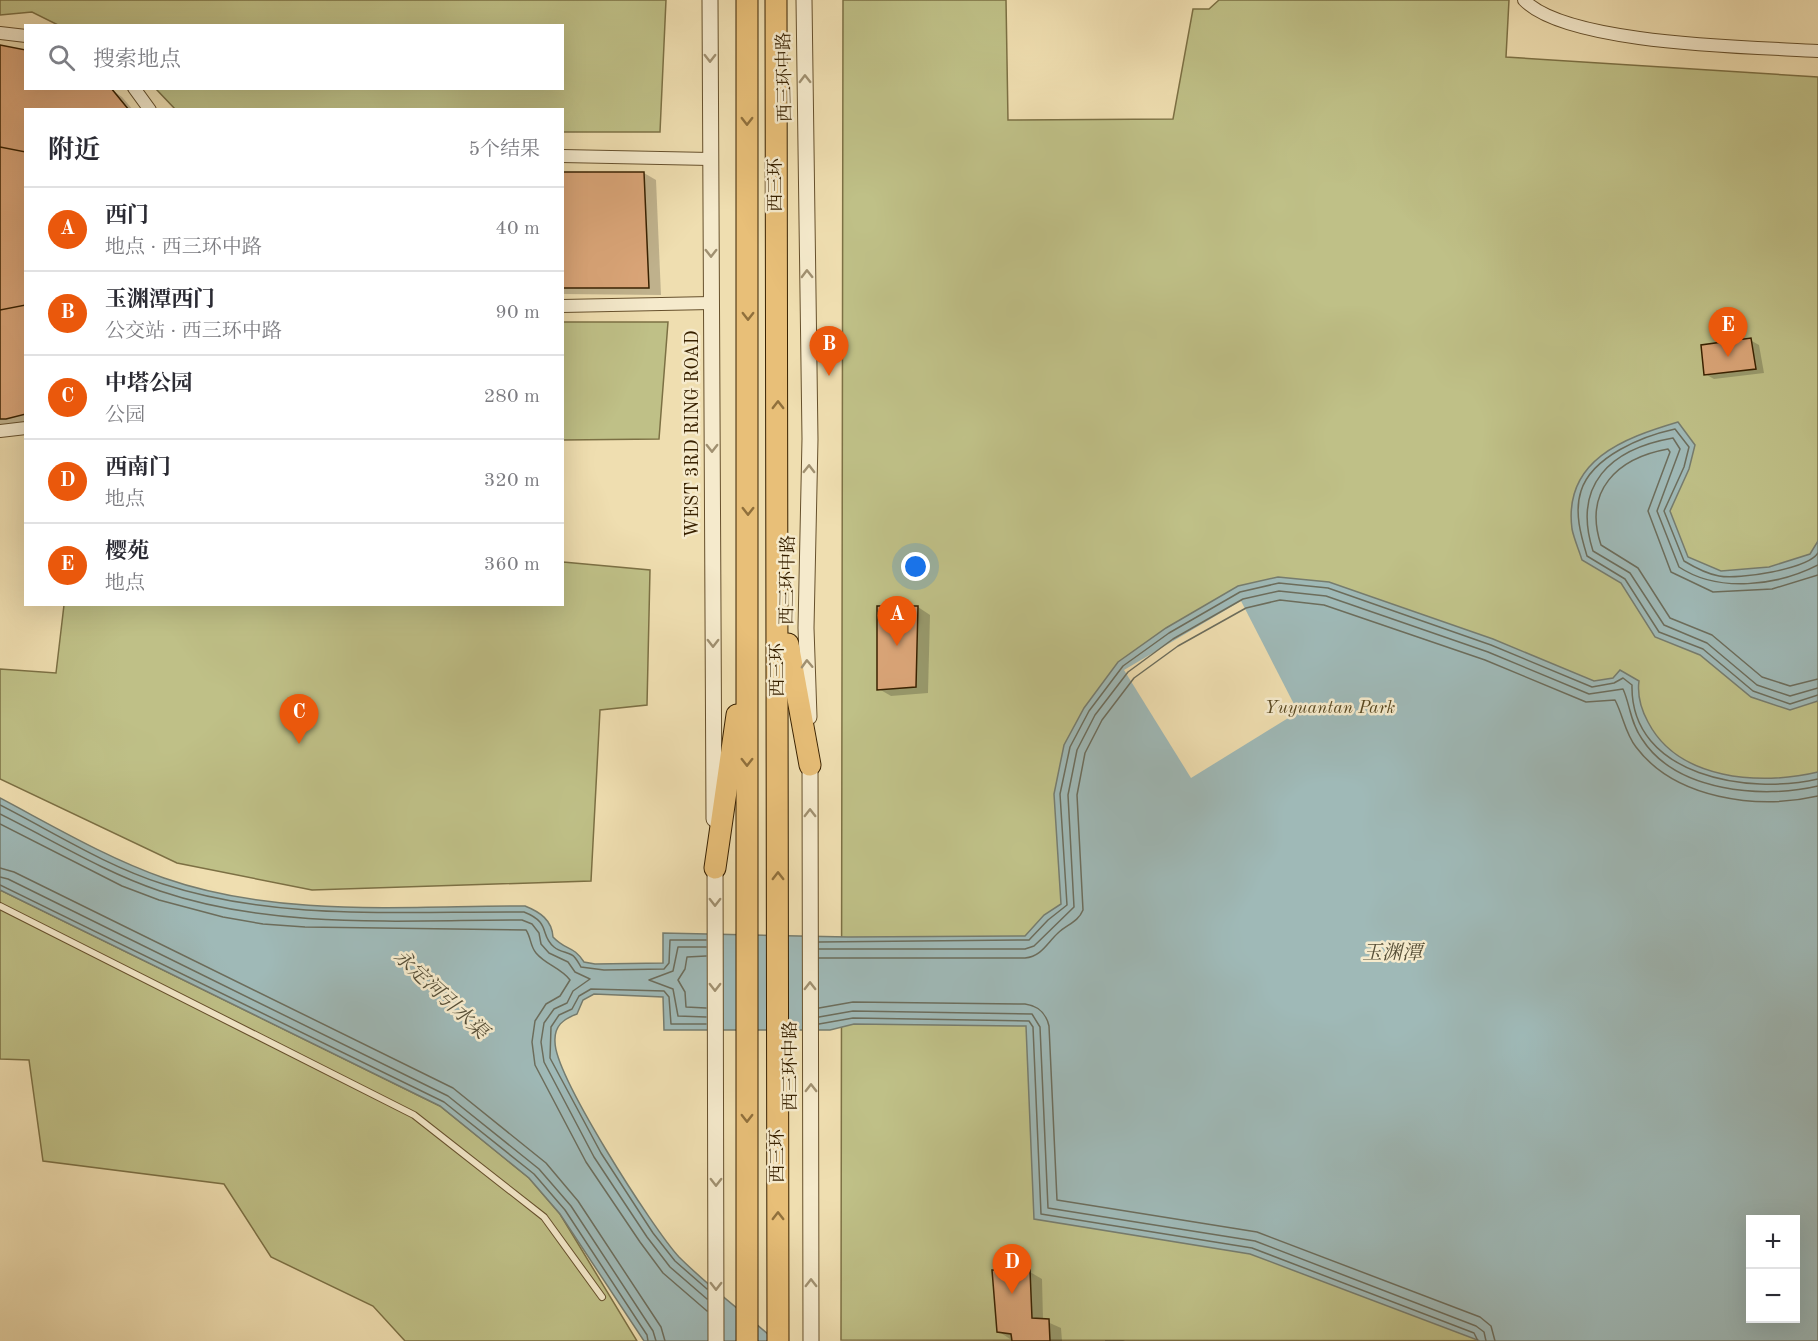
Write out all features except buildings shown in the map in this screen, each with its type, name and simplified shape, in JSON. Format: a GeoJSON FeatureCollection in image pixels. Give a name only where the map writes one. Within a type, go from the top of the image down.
{"type":"FeatureCollection","features":[{"type":"Feature","properties":{"kind":"highway","name":"西三环"},"geometry":{"type":"LineString","coordinates":[[747,0],[747,1341]]}},
{"type":"Feature","properties":{"kind":"highway","name":"西三环"},"geometry":{"type":"LineString","coordinates":[[776,0],[778,1341]]}},
{"type":"Feature","properties":{"kind":"highway"},"geometry":{"type":"LineString","coordinates":[[778,589],[810,765]]}},
{"type":"Feature","properties":{"kind":"highway"},"geometry":{"type":"LineString","coordinates":[[715,868],[748,641]]}},
{"type":"Feature","properties":{"kind":"street","name":"WEST 3RD RING ROAD"},"geometry":{"type":"LineString","coordinates":[[710,0],[715,868]]}},
{"type":"Feature","properties":{"kind":"street","name":"西三环中路"},"geometry":{"type":"LineString","coordinates":[[804,0],[810,439],[806,628],[810,765],[811,1341]]}},
{"type":"Feature","properties":{"kind":"street"},"geometry":{"type":"LineString","coordinates":[[1524,0],[1535,11],[1580,26],[1652,40],[1818,51]]}},
{"type":"Feature","properties":{"kind":"street"},"geometry":{"type":"LineString","coordinates":[[0,33],[24,36]]}},
{"type":"Feature","properties":{"kind":"street"},"geometry":{"type":"LineString","coordinates":[[135,90],[149,108]]}},
{"type":"Feature","properties":{"kind":"street"},"geometry":{"type":"LineString","coordinates":[[564,156],[710,159]]}},
{"type":"Feature","properties":{"kind":"street"},"geometry":{"type":"LineString","coordinates":[[564,306],[711,303]]}},
{"type":"Feature","properties":{"kind":"street"},"geometry":{"type":"LineString","coordinates":[[0,431],[24,428]]}},
{"type":"Feature","properties":{"kind":"street"},"geometry":{"type":"LineString","coordinates":[[715,868],[716,1341]]}},
{"type":"Feature","properties":{"kind":"lane"},"geometry":{"type":"LineString","coordinates":[[0,906],[414,1115],[544,1217],[602,1297]]}},
{"type":"Feature","properties":{"kind":"green space"},"geometry":{"type":"Polygon","coordinates":[[[0,0],[666,0],[660,132],[564,132],[564,108],[174,108],[157,90],[564,90],[564,24],[56,24],[32,12],[0,15],[0,0]]]}},
{"type":"Feature","properties":{"kind":"green space","name":"Yuyuantan Park"},"geometry":{"type":"Polygon","coordinates":[[[843,0],[1006,0],[1008,120],[1173,119],[1193,9],[1209,9],[1219,0],[1509,0],[1506,57],[1818,77],[1818,1341],[841,1340],[843,0]]]}},
{"type":"Feature","properties":{"kind":"green space"},"geometry":{"type":"Polygon","coordinates":[[[564,322],[668,322],[659,439],[564,440],[564,322]]]}},
{"type":"Feature","properties":{"kind":"green space"},"geometry":{"type":"Polygon","coordinates":[[[564,562],[650,570],[647,705],[600,710],[591,881],[312,890],[177,863],[0,779],[0,669],[56,673],[64,606],[564,606],[564,562]]]}},
{"type":"Feature","properties":{"kind":"green space"},"geometry":{"type":"Polygon","coordinates":[[[0,890],[440,1106],[529,1178],[560,1214],[637,1341],[405,1341],[373,1306],[271,1257],[224,1184],[43,1161],[29,1060],[0,1059],[0,890]]]}},
{"type":"Feature","properties":{"kind":"water"},"geometry":{"type":"Polygon","coordinates":[[[1678,422],[1695,445],[1689,469],[1670,511],[1688,557],[1721,571],[1769,567],[1810,554],[1818,541],[1818,701],[1790,710],[1751,697],[1700,655],[1655,637],[1621,583],[1582,560],[1572,529],[1572,505],[1577,485],[1587,469],[1618,445],[1678,422]]]}},
{"type":"Feature","properties":{"kind":"water","name":"玉渊潭"},"geometry":{"type":"Polygon","coordinates":[[[1278,577],[1329,582],[1493,639],[1594,681],[1613,678],[1620,670],[1639,681],[1639,697],[1643,712],[1662,741],[1679,756],[1700,767],[1747,778],[1795,776],[1818,772],[1818,1341],[1480,1341],[1250,1254],[1034,1219],[1026,1026],[854,1024],[830,1030],[664,1030],[663,997],[594,994],[583,1000],[577,1014],[558,1027],[555,1036],[559,1060],[587,1118],[628,1186],[679,1257],[776,1341],[644,1341],[560,1214],[529,1178],[440,1106],[0,890],[0,798],[122,861],[164,878],[207,891],[252,899],[343,907],[525,906],[536,911],[548,921],[553,937],[576,953],[584,962],[595,964],[663,963],[663,933],[848,937],[1025,936],[1044,915],[1061,904],[1054,794],[1064,745],[1084,708],[1118,662],[1166,628],[1238,586],[1278,577]]]}},
{"type":"Feature","properties":{"kind":"pier"},"geometry":{"type":"Polygon","coordinates":[[[1241,601],[1298,712],[1191,778],[1124,670],[1241,601]]]}},
{"type":"Feature","properties":{"kind":"place","name":"樱苑"},"geometry":{"type":"Point","coordinates":[1728,357]}},
{"type":"Feature","properties":{"kind":"place","name":"玉渊潭西门"},"geometry":{"type":"Point","coordinates":[829,376]}},
{"type":"Feature","properties":{"kind":"place","name":"西门"},"geometry":{"type":"Point","coordinates":[897,646]}},
{"type":"Feature","properties":{"kind":"place","name":"中塔公园"},"geometry":{"type":"Point","coordinates":[299,744]}},
{"type":"Feature","properties":{"kind":"place","name":"西南门"},"geometry":{"type":"Point","coordinates":[1012,1294]}},
{"type":"Feature","properties":{"kind":"water label","name":"永定河引水渠"},"geometry":{"type":"Point","coordinates":[440,995]}}]}
